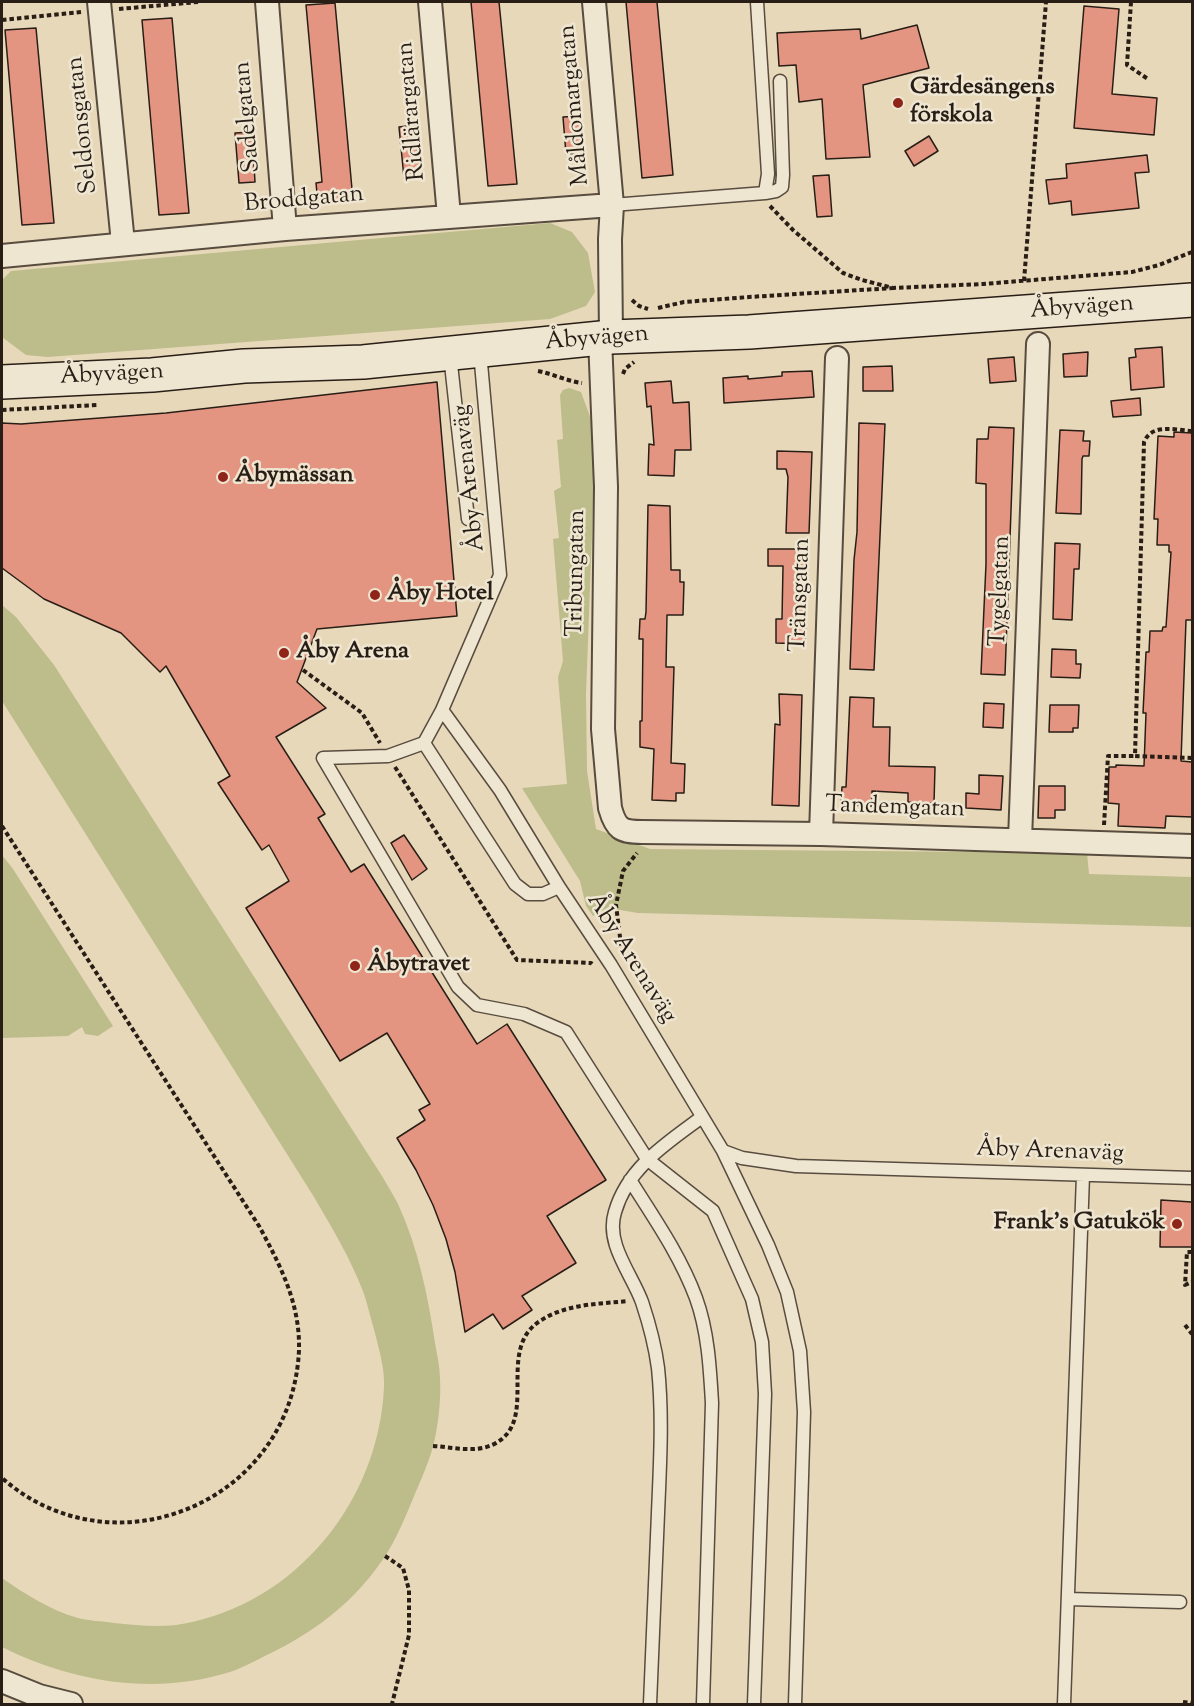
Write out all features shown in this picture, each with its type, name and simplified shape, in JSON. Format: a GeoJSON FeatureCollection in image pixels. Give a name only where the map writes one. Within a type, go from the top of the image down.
{"type":"FeatureCollection","features":[{"type":"Feature","properties":{"kind":"street","name":"Seldonsgatan"},"geometry":{"type":"LineString","coordinates":[[99,2],[123,243]]}},
{"type":"Feature","properties":{"kind":"street","name":"Sadelgatan"},"geometry":{"type":"LineString","coordinates":[[267,2],[285,229]]}},
{"type":"Feature","properties":{"kind":"street","name":"Ridlärargatan"},"geometry":{"type":"LineString","coordinates":[[430,2],[449,216]]}},
{"type":"Feature","properties":{"kind":"street","name":"Måldomargatan"},"geometry":{"type":"LineString","coordinates":[[594,2],[612,205],[605,338]]}},
{"type":"Feature","properties":{"kind":"street","name":"Broddgatan"},"geometry":{"type":"LineString","coordinates":[[2,256],[285,229],[612,205]]}},
{"type":"Feature","properties":{"kind":"street","name":"Åbyvägen"},"geometry":{"type":"LineString","coordinates":[[2,382],[152,375],[244,366],[363,362],[605,338],[749,332],[1192,300]]}},
{"type":"Feature","properties":{"kind":"street","name":"Tribungatan"},"geometry":{"type":"LineString","coordinates":[[605,338],[602,383],[606,488],[603,729],[610,808]]}},
{"type":"Feature","properties":{"kind":"street","name":"Tygelgatan"},"geometry":{"type":"LineString","coordinates":[[1020,840],[1038,344]]}},
{"type":"Feature","properties":{"kind":"street","name":"Tränsgatan"},"geometry":{"type":"LineString","coordinates":[[821,834],[837,358]]}},
{"type":"Feature","properties":{"kind":"street","name":"Tandemgatan"},"geometry":{"type":"LineString","coordinates":[[610,808],[613,819],[625,832],[821,834],[1192,846]]}},
{"type":"Feature","properties":{"kind":"street"},"geometry":{"type":"LineString","coordinates":[[2,1681],[37,1700],[71,1704]]}},
{"type":"Feature","properties":{"kind":"lane"},"geometry":{"type":"LineString","coordinates":[[757,2],[768,174],[765,193],[782,187],[780,81]]}},
{"type":"Feature","properties":{"kind":"lane","name":"Måldomargatan"},"geometry":{"type":"LineString","coordinates":[[612,205],[765,193]]}},
{"type":"Feature","properties":{"kind":"lane"},"geometry":{"type":"LineString","coordinates":[[465,352],[468,519]]}},
{"type":"Feature","properties":{"kind":"lane","name":"Åby Arenaväg"},"geometry":{"type":"LineString","coordinates":[[465,352],[500,575],[442,710],[500,790],[559,887],[611,965],[723,1151],[742,1158],[796,1166],[1192,1178]]}},
{"type":"Feature","properties":{"kind":"lane"},"geometry":{"type":"LineString","coordinates":[[442,710],[424,743],[388,756],[323,759],[458,987],[477,1005],[524,1014],[566,1032],[647,1159],[713,1211],[752,1299],[762,1342],[765,1394],[754,1704]]}},
{"type":"Feature","properties":{"kind":"lane"},"geometry":{"type":"LineString","coordinates":[[424,743],[515,884],[528,894],[543,894],[559,887]]}},
{"type":"Feature","properties":{"kind":"lane"},"geometry":{"type":"LineString","coordinates":[[650,1704],[661,1433],[658,1367],[641,1299],[614,1239],[614,1214],[625,1187],[647,1159],[702,1117]]}},
{"type":"Feature","properties":{"kind":"lane"},"geometry":{"type":"LineString","coordinates":[[723,1151],[768,1245],[787,1292],[800,1351],[804,1412],[795,1704]]}},
{"type":"Feature","properties":{"kind":"lane"},"geometry":{"type":"LineString","coordinates":[[1064,1704],[1083,1175]]}},
{"type":"Feature","properties":{"kind":"lane"},"geometry":{"type":"LineString","coordinates":[[630,1180],[671,1244],[696,1299],[709,1354],[712,1403],[703,1704]]}},
{"type":"Feature","properties":{"kind":"lane"},"geometry":{"type":"LineString","coordinates":[[1068,1599],[1180,1602]]}},
{"type":"Feature","properties":{"kind":"path"},"geometry":{"type":"LineString","coordinates":[[1024,281],[1046,2]]}},
{"type":"Feature","properties":{"kind":"path"},"geometry":{"type":"LineString","coordinates":[[1131,2],[1127,65],[1148,79]]}},
{"type":"Feature","properties":{"kind":"path"},"geometry":{"type":"LineString","coordinates":[[765,193],[764,199],[793,230],[843,273],[893,288]]}},
{"type":"Feature","properties":{"kind":"path"},"geometry":{"type":"LineString","coordinates":[[631,297],[633,303],[647,309],[684,302],[749,297],[1024,281],[1132,272],[1159,265],[1192,252]]}},
{"type":"Feature","properties":{"kind":"path"},"geometry":{"type":"LineString","coordinates":[[602,383],[620,382],[625,369],[640,360]]}},
{"type":"Feature","properties":{"kind":"path"},"geometry":{"type":"LineString","coordinates":[[1135,756],[1144,442],[1151,432],[1157,429],[1192,430]]}},
{"type":"Feature","properties":{"kind":"path"},"geometry":{"type":"LineString","coordinates":[[1103,844],[1108,756],[1192,758]]}},
{"type":"Feature","properties":{"kind":"path"},"geometry":{"type":"LineString","coordinates":[[2,826],[259,1226],[290,1288],[298,1326],[298,1363],[290,1400],[275,1434],[253,1464],[226,1489],[194,1508],[158,1520],[122,1524],[85,1520],[49,1509],[16,1491],[2,1478]]}},
{"type":"Feature","properties":{"kind":"path"},"geometry":{"type":"LineString","coordinates":[[611,965],[622,956],[616,905],[623,870],[641,848],[642,832]]}},
{"type":"Feature","properties":{"kind":"path"},"geometry":{"type":"LineString","coordinates":[[1192,1252],[1187,1252],[1185,1285],[1192,1282]]}},
{"type":"Feature","properties":{"kind":"path"},"geometry":{"type":"LineString","coordinates":[[433,1446],[472,1449],[492,1445],[507,1433],[515,1419],[519,1389],[517,1357],[523,1339],[538,1321],[567,1308],[641,1299]]}},
{"type":"Feature","properties":{"kind":"path"},"geometry":{"type":"LineString","coordinates":[[1185,1325],[1192,1334]]}},
{"type":"Feature","properties":{"kind":"path"},"geometry":{"type":"LineString","coordinates":[[385,1556],[403,1568],[409,1590],[409,1635],[392,1704]]}},
{"type":"Feature","properties":{"kind":"path"},"geometry":{"type":"LineString","coordinates":[[1183,1702],[1192,1703]]}},
{"type":"Feature","properties":{"kind":"shaded area"},"geometry":{"type":"Polygon","coordinates":[[[550,223],[572,232],[588,253],[595,292],[586,306],[550,319],[48,357],[26,355],[2,337],[2,280],[11,271],[550,223]]]}},
{"type":"Feature","properties":{"kind":"shaded area"},"geometry":{"type":"Polygon","coordinates":[[[569,388],[581,392],[591,419],[594,480],[586,694],[587,771],[596,829],[650,849],[1087,853],[1089,874],[1192,877],[1192,927],[638,913],[608,908],[593,916],[586,906],[580,881],[522,788],[567,784],[558,677],[563,661],[553,539],[559,538],[554,491],[561,487],[557,440],[563,439],[560,395],[563,390],[569,388]]]}},
{"type":"Feature","properties":{"kind":"shaded area"},"geometry":{"type":"Polygon","coordinates":[[[2,605],[16,617],[54,665],[382,1176],[405,1220],[429,1308],[440,1375],[437,1427],[426,1468],[387,1553],[366,1582],[317,1626],[290,1643],[241,1668],[201,1679],[172,1683],[113,1682],[56,1669],[2,1647],[2,1578],[38,1601],[68,1615],[87,1620],[139,1625],[182,1624],[223,1613],[261,1595],[295,1570],[324,1541],[348,1507],[366,1469],[379,1429],[384,1387],[383,1366],[364,1294],[328,1220],[2,701],[2,605]]]}},
{"type":"Feature","properties":{"kind":"shaded area"},"geometry":{"type":"Polygon","coordinates":[[[2,855],[113,1026],[98,1036],[85,1034],[82,1027],[68,1036],[2,1038],[2,855]]]}},
{"type":"Feature","properties":{"kind":"building"},"geometry":{"type":"Polygon","coordinates":[[[471,2],[499,2],[517,184],[488,186],[471,2]]]}},
{"type":"Feature","properties":{"kind":"building"},"geometry":{"type":"Polygon","coordinates":[[[626,2],[657,2],[673,175],[642,178],[626,2]]]}},
{"type":"Feature","properties":{"kind":"building"},"geometry":{"type":"Polygon","coordinates":[[[335,3],[353,200],[318,203],[316,183],[322,182],[306,5],[335,3]]]}},
{"type":"Feature","properties":{"kind":"building"},"geometry":{"type":"Polygon","coordinates":[[[1084,6],[1119,9],[1112,94],[1157,98],[1154,135],[1074,128],[1084,6]]]}},
{"type":"Feature","properties":{"kind":"building"},"geometry":{"type":"Polygon","coordinates":[[[172,18],[189,213],[159,215],[142,20],[172,18]]]}},
{"type":"Feature","properties":{"kind":"building"},"geometry":{"type":"Polygon","coordinates":[[[917,25],[929,68],[863,85],[870,157],[826,159],[822,99],[799,102],[796,65],[779,66],[777,33],[860,29],[861,39],[917,25]]]}},
{"type":"Feature","properties":{"kind":"building"},"geometry":{"type":"Polygon","coordinates":[[[36,28],[54,223],[22,225],[5,30],[36,28]]]}},
{"type":"Feature","properties":{"kind":"building"},"geometry":{"type":"Polygon","coordinates":[[[580,116],[583,153],[566,154],[563,117],[580,116]]]}},
{"type":"Feature","properties":{"kind":"building"},"geometry":{"type":"Polygon","coordinates":[[[415,125],[420,177],[404,178],[399,127],[415,125]]]}},
{"type":"Feature","properties":{"kind":"building"},"geometry":{"type":"Polygon","coordinates":[[[252,132],[255,182],[239,183],[235,133],[252,132]]]}},
{"type":"Feature","properties":{"kind":"building"},"geometry":{"type":"Polygon","coordinates":[[[929,136],[938,151],[914,166],[905,151],[929,136]]]}},
{"type":"Feature","properties":{"kind":"building"},"geometry":{"type":"Polygon","coordinates":[[[1147,155],[1149,172],[1135,173],[1139,208],[1072,215],[1071,201],[1049,204],[1046,180],[1067,178],[1066,164],[1147,155]]]}},
{"type":"Feature","properties":{"kind":"building"},"geometry":{"type":"Polygon","coordinates":[[[829,175],[832,216],[817,217],[813,176],[829,175]]]}},
{"type":"Feature","properties":{"kind":"building"},"geometry":{"type":"Polygon","coordinates":[[[1162,347],[1164,387],[1131,390],[1129,358],[1136,357],[1135,349],[1162,347]]]}},
{"type":"Feature","properties":{"kind":"building"},"geometry":{"type":"Polygon","coordinates":[[[1088,352],[1087,376],[1064,377],[1063,354],[1088,352]]]}},
{"type":"Feature","properties":{"kind":"building"},"geometry":{"type":"Polygon","coordinates":[[[1014,357],[1016,381],[990,383],[988,359],[1014,357]]]}},
{"type":"Feature","properties":{"kind":"building"},"geometry":{"type":"Polygon","coordinates":[[[892,366],[893,391],[863,391],[863,367],[892,366]]]}},
{"type":"Feature","properties":{"kind":"building"},"geometry":{"type":"Polygon","coordinates":[[[812,371],[814,397],[724,403],[723,378],[748,376],[748,379],[782,376],[782,372],[812,371]]]}},
{"type":"Feature","properties":{"kind":"building"},"geometry":{"type":"Polygon","coordinates":[[[671,381],[673,403],[689,402],[691,450],[675,450],[674,476],[648,475],[649,444],[654,445],[651,406],[647,407],[645,383],[671,381]]]}},
{"type":"Feature","properties":{"kind":"building"},"geometry":{"type":"Polygon","coordinates":[[[437,382],[457,616],[317,629],[297,682],[326,708],[276,737],[325,814],[318,818],[351,872],[364,864],[477,1044],[507,1024],[606,1180],[547,1216],[576,1263],[522,1296],[532,1310],[503,1329],[493,1314],[465,1332],[455,1272],[446,1239],[433,1205],[397,1138],[425,1120],[419,1110],[430,1104],[387,1033],[340,1061],[246,908],[289,881],[269,845],[262,850],[218,783],[230,776],[166,666],[160,672],[121,633],[44,599],[2,568],[2,423],[21,424],[166,413],[437,382]]]}},
{"type":"Feature","properties":{"kind":"building"},"geometry":{"type":"Polygon","coordinates":[[[1140,398],[1141,415],[1113,417],[1111,401],[1140,398]]]}},
{"type":"Feature","properties":{"kind":"building"},"geometry":{"type":"Polygon","coordinates":[[[859,423],[885,424],[874,670],[850,669],[857,532],[859,423]]]}},
{"type":"Feature","properties":{"kind":"building"},"geometry":{"type":"Polygon","coordinates":[[[989,427],[1014,428],[1005,675],[981,674],[986,564],[986,484],[976,483],[977,439],[988,439],[989,427]]]}},
{"type":"Feature","properties":{"kind":"building"},"geometry":{"type":"Polygon","coordinates":[[[1060,430],[1084,431],[1083,441],[1090,441],[1089,456],[1083,456],[1082,459],[1081,514],[1056,513],[1060,430]]]}},
{"type":"Feature","properties":{"kind":"building"},"geometry":{"type":"Polygon","coordinates":[[[1174,432],[1192,433],[1192,620],[1186,620],[1181,761],[1192,762],[1192,817],[1166,816],[1165,828],[1118,826],[1119,804],[1108,803],[1109,767],[1144,766],[1146,713],[1143,713],[1146,652],[1149,652],[1150,631],[1162,631],[1163,627],[1166,627],[1171,552],[1169,552],[1169,545],[1157,545],[1158,519],[1154,519],[1158,436],[1174,437],[1174,432]]]}},
{"type":"Feature","properties":{"kind":"building"},"geometry":{"type":"Polygon","coordinates":[[[777,451],[812,452],[809,533],[786,533],[788,477],[786,469],[777,469],[777,451]]]}},
{"type":"Feature","properties":{"kind":"building"},"geometry":{"type":"Polygon","coordinates":[[[648,505],[670,506],[671,570],[680,570],[680,582],[684,582],[683,615],[667,615],[666,667],[674,667],[671,763],[685,764],[684,793],[676,793],[676,801],[652,800],[654,749],[640,747],[643,639],[639,639],[640,619],[645,619],[646,612],[648,505]]]}},
{"type":"Feature","properties":{"kind":"building"},"geometry":{"type":"Polygon","coordinates":[[[1055,543],[1080,544],[1079,569],[1074,569],[1072,620],[1053,619],[1055,543]]]}},
{"type":"Feature","properties":{"kind":"building"},"geometry":{"type":"Polygon","coordinates":[[[768,549],[798,549],[798,562],[808,562],[805,644],[776,643],[776,619],[782,619],[783,566],[768,566],[768,549]]]}},
{"type":"Feature","properties":{"kind":"building"},"geometry":{"type":"Polygon","coordinates":[[[1052,649],[1076,650],[1076,664],[1081,664],[1080,678],[1051,677],[1052,649]]]}},
{"type":"Feature","properties":{"kind":"building"},"geometry":{"type":"Polygon","coordinates":[[[779,694],[802,695],[799,806],[772,805],[775,724],[780,725],[779,694]]]}},
{"type":"Feature","properties":{"kind":"building"},"geometry":{"type":"Polygon","coordinates":[[[850,697],[874,698],[873,727],[890,727],[889,766],[935,767],[934,803],[908,802],[908,793],[872,791],[872,806],[846,805],[846,802],[841,802],[842,787],[846,787],[850,697]]]}},
{"type":"Feature","properties":{"kind":"building"},"geometry":{"type":"Polygon","coordinates":[[[984,703],[1004,704],[1003,728],[983,727],[984,703]]]}},
{"type":"Feature","properties":{"kind":"building"},"geometry":{"type":"Polygon","coordinates":[[[1050,705],[1079,705],[1078,728],[1073,728],[1073,732],[1049,732],[1050,705]]]}},
{"type":"Feature","properties":{"kind":"building"},"geometry":{"type":"Polygon","coordinates":[[[979,775],[1003,776],[1001,810],[966,808],[966,793],[979,794],[979,775]]]}},
{"type":"Feature","properties":{"kind":"building"},"geometry":{"type":"Polygon","coordinates":[[[1039,786],[1065,786],[1065,810],[1055,810],[1055,818],[1038,818],[1039,786]]]}},
{"type":"Feature","properties":{"kind":"building"},"geometry":{"type":"Polygon","coordinates":[[[404,835],[427,869],[412,880],[391,843],[404,835]]]}},
{"type":"Feature","properties":{"kind":"building","name":"Frank's Gatukök"},"geometry":{"type":"Polygon","coordinates":[[[1161,1200],[1192,1202],[1192,1247],[1160,1247],[1161,1200]]]}},
{"type":"Feature","properties":{"kind":"place","name":"Gärdesängens förskola"},"geometry":{"type":"Point","coordinates":[898,103]}},
{"type":"Feature","properties":{"kind":"place","name":"Åbymässan"},"geometry":{"type":"Point","coordinates":[223,477]}},
{"type":"Feature","properties":{"kind":"place","name":"Åby Hotel"},"geometry":{"type":"Point","coordinates":[375,595]}},
{"type":"Feature","properties":{"kind":"place","name":"Åby Arena"},"geometry":{"type":"Point","coordinates":[284,653]}},
{"type":"Feature","properties":{"kind":"place","name":"Åbytravet"},"geometry":{"type":"Point","coordinates":[355,966]}},
{"type":"Feature","properties":{"kind":"place","name":"Frank's Gatukök"},"geometry":{"type":"Point","coordinates":[1177,1224]}}]}
